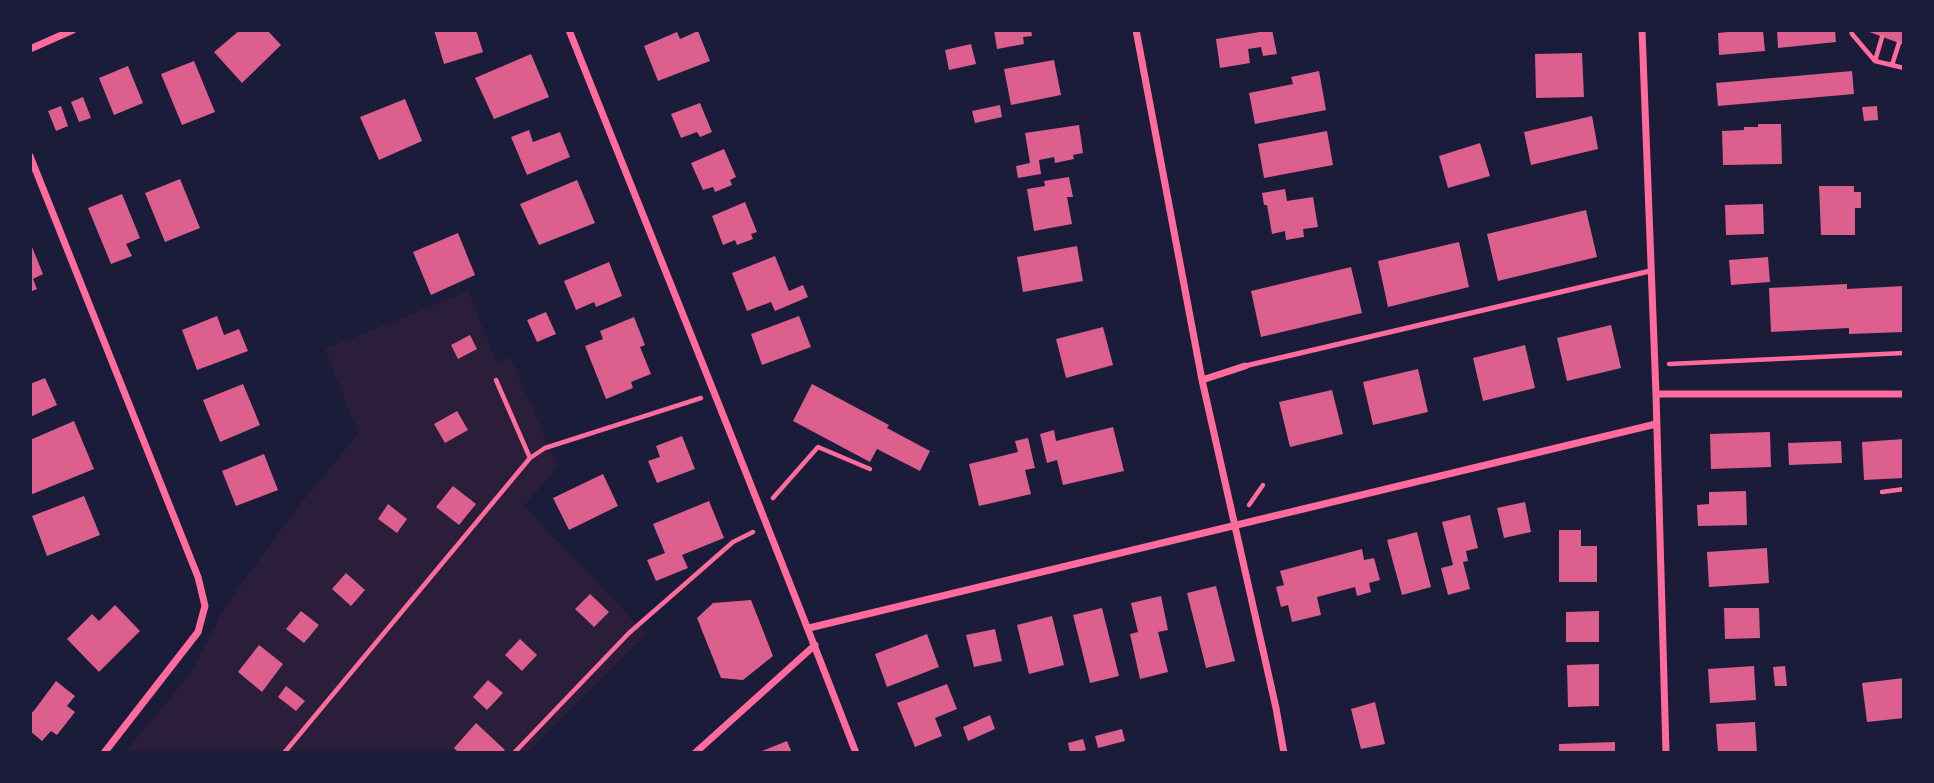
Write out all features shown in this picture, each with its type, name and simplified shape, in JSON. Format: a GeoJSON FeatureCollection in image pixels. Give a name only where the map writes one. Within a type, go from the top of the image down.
{"type":"FeatureCollection","features":[{"type":"Feature","properties":{"kind":"street"},"geometry":{"type":"LineString","coordinates":[[30,49],[73,30]]}},
{"type":"Feature","properties":{"kind":"street"},"geometry":{"type":"LineString","coordinates":[[569,30],[809,628],[856,753]]}},
{"type":"Feature","properties":{"kind":"street"},"geometry":{"type":"LineString","coordinates":[[1136,30],[1202,380],[1284,753]]}},
{"type":"Feature","properties":{"kind":"street"},"geometry":{"type":"LineString","coordinates":[[1642,30],[1666,753]]}},
{"type":"Feature","properties":{"kind":"street"},"geometry":{"type":"LineString","coordinates":[[30,156],[198,577],[205,606],[198,632],[104,753]]}},
{"type":"Feature","properties":{"kind":"street"},"geometry":{"type":"LineString","coordinates":[[1202,380],[1245,366]]}},
{"type":"Feature","properties":{"kind":"street"},"geometry":{"type":"LineString","coordinates":[[1656,394],[1904,394]]}},
{"type":"Feature","properties":{"kind":"street"},"geometry":{"type":"LineString","coordinates":[[809,628],[1656,424]]}},
{"type":"Feature","properties":{"kind":"street"},"geometry":{"type":"LineString","coordinates":[[695,753],[815,645]]}},
{"type":"Feature","properties":{"kind":"lane"},"geometry":{"type":"LineString","coordinates":[[1245,366],[1650,271]]}},
{"type":"Feature","properties":{"kind":"path"},"geometry":{"type":"LineString","coordinates":[[1851,30],[1875,61],[1904,68]]}},
{"type":"Feature","properties":{"kind":"path"},"geometry":{"type":"LineString","coordinates":[[1875,61],[1882,37]]}},
{"type":"Feature","properties":{"kind":"path"},"geometry":{"type":"LineString","coordinates":[[1892,65],[1899,43]]}},
{"type":"Feature","properties":{"kind":"path"},"geometry":{"type":"LineString","coordinates":[[1654,365],[1904,353]]}},
{"type":"Feature","properties":{"kind":"path"},"geometry":{"type":"LineString","coordinates":[[496,380],[530,458]]}},
{"type":"Feature","properties":{"kind":"path"},"geometry":{"type":"LineString","coordinates":[[284,753],[530,458],[545,448],[713,393]]}},
{"type":"Feature","properties":{"kind":"path"},"geometry":{"type":"LineString","coordinates":[[761,513],[818,447],[870,469]]}},
{"type":"Feature","properties":{"kind":"path"},"geometry":{"type":"LineString","coordinates":[[1882,492],[1904,489]]}},
{"type":"Feature","properties":{"kind":"path"},"geometry":{"type":"LineString","coordinates":[[514,753],[629,633],[733,542],[766,526]]}},
{"type":"Feature","properties":{"kind":"shaded area"},"geometry":{"type":"Polygon","coordinates":[[[469,291],[496,362],[511,358],[558,467],[524,506],[646,634],[527,753],[124,753],[191,673],[228,602],[297,508],[358,434],[325,349],[469,291]]]}},
{"type":"Feature","properties":{"kind":"building"},"geometry":{"type":"Polygon","coordinates":[[[240,30],[267,30],[281,45],[242,83],[214,52],[240,30]]]}},
{"type":"Feature","properties":{"kind":"building"},"geometry":{"type":"Polygon","coordinates":[[[434,30],[476,30],[483,52],[444,64],[434,30]]]}},
{"type":"Feature","properties":{"kind":"building"},"geometry":{"type":"Polygon","coordinates":[[[994,30],[1031,30],[1032,36],[1023,37],[1024,44],[997,49],[994,30]]]}},
{"type":"Feature","properties":{"kind":"building"},"geometry":{"type":"Polygon","coordinates":[[[1272,30],[1277,54],[1263,56],[1261,47],[1248,49],[1250,63],[1220,68],[1216,39],[1272,30]]]}},
{"type":"Feature","properties":{"kind":"building"},"geometry":{"type":"Polygon","coordinates":[[[1763,30],[1765,51],[1719,55],[1718,33],[1763,30]]]}},
{"type":"Feature","properties":{"kind":"building"},"geometry":{"type":"Polygon","coordinates":[[[1777,30],[1835,30],[1836,42],[1778,48],[1777,30]]]}},
{"type":"Feature","properties":{"kind":"building"},"geometry":{"type":"Polygon","coordinates":[[[1864,30],[1904,30],[1904,45],[1899,43],[1864,30]]]}},
{"type":"Feature","properties":{"kind":"building"},"geometry":{"type":"Polygon","coordinates":[[[698,31],[710,61],[658,81],[644,46],[677,32],[680,39],[698,31]]]}},
{"type":"Feature","properties":{"kind":"building"},"geometry":{"type":"Polygon","coordinates":[[[971,44],[976,64],[949,70],[945,50],[971,44]]]}},
{"type":"Feature","properties":{"kind":"building"},"geometry":{"type":"Polygon","coordinates":[[[1582,53],[1584,97],[1536,98],[1535,54],[1582,53]]]}},
{"type":"Feature","properties":{"kind":"building"},"geometry":{"type":"Polygon","coordinates":[[[531,54],[549,97],[494,119],[475,78],[531,54]]]}},
{"type":"Feature","properties":{"kind":"building"},"geometry":{"type":"Polygon","coordinates":[[[1054,60],[1061,95],[1011,105],[1004,69],[1054,60]]]}},
{"type":"Feature","properties":{"kind":"building"},"geometry":{"type":"Polygon","coordinates":[[[194,61],[215,112],[182,125],[161,74],[194,61]]]}},
{"type":"Feature","properties":{"kind":"building"},"geometry":{"type":"Polygon","coordinates":[[[128,66],[143,103],[114,115],[99,78],[128,66]]]}},
{"type":"Feature","properties":{"kind":"building"},"geometry":{"type":"Polygon","coordinates":[[[1319,71],[1326,110],[1255,124],[1249,93],[1293,84],[1291,77],[1319,71]]]}},
{"type":"Feature","properties":{"kind":"building"},"geometry":{"type":"Polygon","coordinates":[[[1852,71],[1854,94],[1718,106],[1716,83],[1852,71]]]}},
{"type":"Feature","properties":{"kind":"building"},"geometry":{"type":"Polygon","coordinates":[[[83,97],[91,118],[79,122],[71,102],[83,97]]]}},
{"type":"Feature","properties":{"kind":"building"},"geometry":{"type":"Polygon","coordinates":[[[405,99],[422,141],[379,160],[360,117],[405,99]]]}},
{"type":"Feature","properties":{"kind":"building"},"geometry":{"type":"Polygon","coordinates":[[[700,103],[712,132],[700,137],[697,132],[681,138],[671,114],[700,103]]]}},
{"type":"Feature","properties":{"kind":"building"},"geometry":{"type":"Polygon","coordinates":[[[1000,105],[1002,117],[975,123],[972,111],[1000,105]]]}},
{"type":"Feature","properties":{"kind":"building"},"geometry":{"type":"Polygon","coordinates":[[[61,106],[68,126],[56,131],[48,111],[61,106]]]}},
{"type":"Feature","properties":{"kind":"building"},"geometry":{"type":"Polygon","coordinates":[[[1877,106],[1878,120],[1864,121],[1862,107],[1877,106]]]}},
{"type":"Feature","properties":{"kind":"building"},"geometry":{"type":"Polygon","coordinates":[[[1592,116],[1598,149],[1531,165],[1524,132],[1592,116]]]}},
{"type":"Feature","properties":{"kind":"building"},"geometry":{"type":"Polygon","coordinates":[[[1758,124],[1781,124],[1782,164],[1723,165],[1722,131],[1744,130],[1744,127],[1758,127],[1758,124]]]}},
{"type":"Feature","properties":{"kind":"building"},"geometry":{"type":"Polygon","coordinates":[[[1079,125],[1083,153],[1073,155],[1074,159],[1055,163],[1054,157],[1039,160],[1041,174],[1018,178],[1016,166],[1030,163],[1025,133],[1079,125]]]}},
{"type":"Feature","properties":{"kind":"building"},"geometry":{"type":"Polygon","coordinates":[[[529,130],[533,142],[560,132],[570,157],[527,175],[511,137],[529,130]]]}},
{"type":"Feature","properties":{"kind":"building"},"geometry":{"type":"Polygon","coordinates":[[[1327,131],[1333,165],[1264,178],[1258,144],[1327,131]]]}},
{"type":"Feature","properties":{"kind":"building"},"geometry":{"type":"Polygon","coordinates":[[[1480,143],[1490,176],[1448,188],[1439,156],[1480,143]]]}},
{"type":"Feature","properties":{"kind":"building"},"geometry":{"type":"Polygon","coordinates":[[[724,149],[736,177],[730,180],[732,185],[715,192],[713,187],[703,190],[691,163],[724,149]]]}},
{"type":"Feature","properties":{"kind":"building"},"geometry":{"type":"Polygon","coordinates":[[[1069,177],[1073,197],[1067,197],[1072,224],[1034,231],[1027,189],[1045,186],[1044,181],[1069,177]]]}},
{"type":"Feature","properties":{"kind":"building"},"geometry":{"type":"Polygon","coordinates":[[[180,179],[200,228],[165,242],[145,193],[180,179]]]}},
{"type":"Feature","properties":{"kind":"building"},"geometry":{"type":"Polygon","coordinates":[[[577,180],[595,223],[539,245],[520,204],[577,180]]]}},
{"type":"Feature","properties":{"kind":"building"},"geometry":{"type":"Polygon","coordinates":[[[1819,186],[1854,186],[1854,192],[1861,192],[1861,208],[1855,208],[1855,235],[1821,235],[1819,186]]]}},
{"type":"Feature","properties":{"kind":"building"},"geometry":{"type":"Polygon","coordinates":[[[1285,189],[1287,201],[1313,197],[1318,227],[1303,229],[1304,237],[1286,240],[1285,231],[1272,234],[1262,193],[1285,189]]]}},
{"type":"Feature","properties":{"kind":"building"},"geometry":{"type":"Polygon","coordinates":[[[122,194],[140,238],[126,244],[132,256],[111,264],[88,208],[122,194]]]}},
{"type":"Feature","properties":{"kind":"building"},"geometry":{"type":"Polygon","coordinates":[[[745,202],[757,232],[751,234],[753,239],[737,245],[735,240],[723,245],[712,216],[745,202]]]}},
{"type":"Feature","properties":{"kind":"building"},"geometry":{"type":"Polygon","coordinates":[[[1763,204],[1764,234],[1726,235],[1725,205],[1763,204]]]}},
{"type":"Feature","properties":{"kind":"building"},"geometry":{"type":"Polygon","coordinates":[[[1586,210],[1597,257],[1498,281],[1487,234],[1586,210]]]}},
{"type":"Feature","properties":{"kind":"building"},"geometry":{"type":"Polygon","coordinates":[[[458,233],[475,275],[431,295],[413,252],[458,233]]]}},
{"type":"Feature","properties":{"kind":"building"},"geometry":{"type":"Polygon","coordinates":[[[30,242],[43,274],[33,279],[37,289],[30,292],[30,242]]]}},
{"type":"Feature","properties":{"kind":"building"},"geometry":{"type":"Polygon","coordinates":[[[1459,242],[1469,287],[1388,307],[1378,261],[1459,242]]]}},
{"type":"Feature","properties":{"kind":"building"},"geometry":{"type":"Polygon","coordinates":[[[1077,246],[1083,281],[1023,292],[1017,257],[1077,246]]]}},
{"type":"Feature","properties":{"kind":"building"},"geometry":{"type":"Polygon","coordinates":[[[775,256],[789,291],[803,285],[808,297],[775,311],[771,302],[747,311],[732,273],[775,256]]]}},
{"type":"Feature","properties":{"kind":"building"},"geometry":{"type":"Polygon","coordinates":[[[1768,257],[1770,282],[1731,285],[1729,260],[1768,257]]]}},
{"type":"Feature","properties":{"kind":"building"},"geometry":{"type":"Polygon","coordinates":[[[609,262],[622,296],[596,307],[594,302],[576,310],[564,281],[609,262]]]}},
{"type":"Feature","properties":{"kind":"building"},"geometry":{"type":"Polygon","coordinates":[[[1351,267],[1362,313],[1261,337],[1251,291],[1351,267]]]}},
{"type":"Feature","properties":{"kind":"building"},"geometry":{"type":"Polygon","coordinates":[[[1847,284],[1847,289],[1904,286],[1904,332],[1849,334],[1849,328],[1771,332],[1769,288],[1847,284]]]}},
{"type":"Feature","properties":{"kind":"building"},"geometry":{"type":"Polygon","coordinates":[[[546,312],[556,334],[537,342],[527,320],[546,312]]]}},
{"type":"Feature","properties":{"kind":"building"},"geometry":{"type":"Polygon","coordinates":[[[217,316],[224,335],[239,329],[248,351],[197,370],[182,330],[217,316]]]}},
{"type":"Feature","properties":{"kind":"building"},"geometry":{"type":"Polygon","coordinates":[[[799,316],[811,347],[762,365],[751,334],[799,316]]]}},
{"type":"Feature","properties":{"kind":"building"},"geometry":{"type":"Polygon","coordinates":[[[634,317],[645,345],[640,347],[651,374],[631,382],[633,388],[606,399],[585,346],[603,339],[600,331],[634,317]]]}},
{"type":"Feature","properties":{"kind":"building"},"geometry":{"type":"Polygon","coordinates":[[[1611,325],[1621,368],[1567,381],[1557,338],[1611,325]]]}},
{"type":"Feature","properties":{"kind":"building"},"geometry":{"type":"Polygon","coordinates":[[[1103,327],[1113,365],[1066,378],[1056,339],[1103,327]]]}},
{"type":"Feature","properties":{"kind":"building"},"geometry":{"type":"Polygon","coordinates":[[[470,335],[477,349],[458,359],[451,345],[470,335]]]}},
{"type":"Feature","properties":{"kind":"building"},"geometry":{"type":"Polygon","coordinates":[[[1525,345],[1535,388],[1483,401],[1473,358],[1525,345]]]}},
{"type":"Feature","properties":{"kind":"building"},"geometry":{"type":"Polygon","coordinates":[[[1418,369],[1428,412],[1373,425],[1363,382],[1418,369]]]}},
{"type":"Feature","properties":{"kind":"building"},"geometry":{"type":"Polygon","coordinates":[[[45,378],[57,405],[30,417],[30,384],[45,378]]]}},
{"type":"Feature","properties":{"kind":"building"},"geometry":{"type":"Polygon","coordinates":[[[243,384],[260,425],[220,442],[203,400],[243,384]]]}},
{"type":"Feature","properties":{"kind":"building"},"geometry":{"type":"Polygon","coordinates":[[[812,384],[889,425],[887,428],[930,451],[920,471],[877,449],[870,462],[793,421],[812,384]]]}},
{"type":"Feature","properties":{"kind":"building"},"geometry":{"type":"Polygon","coordinates":[[[1332,390],[1343,434],[1290,447],[1279,402],[1332,390]]]}},
{"type":"Feature","properties":{"kind":"building"},"geometry":{"type":"Polygon","coordinates":[[[457,411],[468,430],[445,443],[434,424],[457,411]]]}},
{"type":"Feature","properties":{"kind":"building"},"geometry":{"type":"Polygon","coordinates":[[[74,421],[94,469],[30,495],[30,440],[74,421]]]}},
{"type":"Feature","properties":{"kind":"building"},"geometry":{"type":"Polygon","coordinates":[[[1113,427],[1124,471],[1063,485],[1057,460],[1047,463],[1040,434],[1054,430],[1056,441],[1113,427]]]}},
{"type":"Feature","properties":{"kind":"building"},"geometry":{"type":"Polygon","coordinates":[[[1770,432],[1771,467],[1711,469],[1710,434],[1770,432]]]}},
{"type":"Feature","properties":{"kind":"building"},"geometry":{"type":"Polygon","coordinates":[[[682,436],[695,469],[657,483],[648,461],[660,457],[656,446],[682,436]]]}},
{"type":"Feature","properties":{"kind":"building"},"geometry":{"type":"Polygon","coordinates":[[[1028,438],[1035,468],[1025,470],[1031,494],[979,506],[969,464],[1018,452],[1015,441],[1028,438]]]}},
{"type":"Feature","properties":{"kind":"building"},"geometry":{"type":"Polygon","coordinates":[[[1904,439],[1904,478],[1864,480],[1862,442],[1904,439]]]}},
{"type":"Feature","properties":{"kind":"building"},"geometry":{"type":"Polygon","coordinates":[[[1841,441],[1842,463],[1789,465],[1788,443],[1841,441]]]}},
{"type":"Feature","properties":{"kind":"building"},"geometry":{"type":"Polygon","coordinates":[[[264,454],[278,490],[236,506],[222,471],[264,454]]]}},
{"type":"Feature","properties":{"kind":"building"},"geometry":{"type":"Polygon","coordinates":[[[603,474],[618,506],[569,530],[553,498],[603,474]]]}},
{"type":"Feature","properties":{"kind":"building"},"geometry":{"type":"Polygon","coordinates":[[[453,486],[476,504],[459,525],[436,507],[453,486]]]}},
{"type":"Feature","properties":{"kind":"building"},"geometry":{"type":"Polygon","coordinates":[[[1746,491],[1747,525],[1698,526],[1697,505],[1709,504],[1709,492],[1746,491]]]}},
{"type":"Feature","properties":{"kind":"building"},"geometry":{"type":"Polygon","coordinates":[[[84,496],[100,535],[47,556],[32,516],[84,496]]]}},
{"type":"Feature","properties":{"kind":"building"},"geometry":{"type":"Polygon","coordinates":[[[709,501],[724,538],[682,555],[688,568],[656,581],[647,560],[665,553],[653,524],[709,501]]]}},
{"type":"Feature","properties":{"kind":"building"},"geometry":{"type":"Polygon","coordinates":[[[1525,502],[1531,532],[1504,538],[1497,508],[1525,502]]]}},
{"type":"Feature","properties":{"kind":"building"},"geometry":{"type":"Polygon","coordinates":[[[388,504],[407,519],[397,533],[378,519],[388,504]]]}},
{"type":"Feature","properties":{"kind":"building"},"geometry":{"type":"Polygon","coordinates":[[[1470,515],[1478,548],[1466,551],[1468,561],[1463,562],[1470,589],[1448,595],[1441,568],[1453,565],[1442,522],[1470,515]]]}},
{"type":"Feature","properties":{"kind":"building"},"geometry":{"type":"Polygon","coordinates":[[[1559,530],[1581,530],[1581,546],[1597,546],[1597,582],[1559,582],[1559,530]]]}},
{"type":"Feature","properties":{"kind":"building"},"geometry":{"type":"Polygon","coordinates":[[[1417,532],[1431,587],[1402,595],[1387,540],[1417,532]]]}},
{"type":"Feature","properties":{"kind":"building"},"geometry":{"type":"Polygon","coordinates":[[[1767,548],[1769,583],[1709,587],[1707,552],[1767,548]]]}},
{"type":"Feature","properties":{"kind":"building"},"geometry":{"type":"Polygon","coordinates":[[[1362,549],[1364,560],[1374,558],[1380,580],[1369,583],[1371,592],[1357,596],[1355,587],[1317,597],[1321,615],[1292,622],[1288,605],[1281,607],[1276,587],[1284,585],[1280,571],[1362,549]]]}},
{"type":"Feature","properties":{"kind":"building"},"geometry":{"type":"Polygon","coordinates":[[[346,573],[365,590],[351,606],[332,589],[346,573]]]}},
{"type":"Feature","properties":{"kind":"building"},"geometry":{"type":"Polygon","coordinates":[[[1216,586],[1235,661],[1206,668],[1187,593],[1216,586]]]}},
{"type":"Feature","properties":{"kind":"building"},"geometry":{"type":"Polygon","coordinates":[[[590,594],[609,612],[594,627],[575,609],[590,594]]]}},
{"type":"Feature","properties":{"kind":"building"},"geometry":{"type":"Polygon","coordinates":[[[1161,596],[1168,630],[1158,632],[1168,672],[1140,679],[1130,634],[1138,632],[1131,603],[1161,596]]]}},
{"type":"Feature","properties":{"kind":"building"},"geometry":{"type":"Polygon","coordinates":[[[751,600],[773,656],[743,680],[721,678],[697,618],[713,603],[751,600]]]}},
{"type":"Feature","properties":{"kind":"building"},"geometry":{"type":"Polygon","coordinates":[[[115,605],[140,631],[99,672],[67,639],[92,614],[99,621],[115,605]]]}},
{"type":"Feature","properties":{"kind":"building"},"geometry":{"type":"Polygon","coordinates":[[[1102,608],[1119,676],[1090,683],[1073,615],[1102,608]]]}},
{"type":"Feature","properties":{"kind":"building"},"geometry":{"type":"Polygon","coordinates":[[[1724,608],[1759,608],[1760,638],[1725,639],[1724,608]]]}},
{"type":"Feature","properties":{"kind":"building"},"geometry":{"type":"Polygon","coordinates":[[[301,611],[319,625],[304,643],[286,629],[301,611]]]}},
{"type":"Feature","properties":{"kind":"building"},"geometry":{"type":"Polygon","coordinates":[[[1599,611],[1599,642],[1566,642],[1566,612],[1599,611]]]}},
{"type":"Feature","properties":{"kind":"building"},"geometry":{"type":"Polygon","coordinates":[[[1052,616],[1064,665],[1029,674],[1017,625],[1052,616]]]}},
{"type":"Feature","properties":{"kind":"building"},"geometry":{"type":"Polygon","coordinates":[[[995,629],[1002,661],[974,667],[966,635],[995,629]]]}},
{"type":"Feature","properties":{"kind":"building"},"geometry":{"type":"Polygon","coordinates":[[[927,634],[939,667],[887,687],[875,654],[927,634]]]}},
{"type":"Feature","properties":{"kind":"building"},"geometry":{"type":"Polygon","coordinates":[[[520,639],[537,655],[522,671],[505,655],[520,639]]]}},
{"type":"Feature","properties":{"kind":"building"},"geometry":{"type":"Polygon","coordinates":[[[259,645],[283,664],[262,692],[238,672],[259,645]]]}},
{"type":"Feature","properties":{"kind":"building"},"geometry":{"type":"Polygon","coordinates":[[[1599,664],[1599,706],[1568,707],[1567,665],[1599,664]]]}},
{"type":"Feature","properties":{"kind":"building"},"geometry":{"type":"Polygon","coordinates":[[[1754,666],[1756,700],[1710,703],[1708,669],[1754,666]]]}},
{"type":"Feature","properties":{"kind":"building"},"geometry":{"type":"Polygon","coordinates":[[[1785,666],[1787,686],[1775,686],[1773,667],[1785,666]]]}},
{"type":"Feature","properties":{"kind":"building"},"geometry":{"type":"Polygon","coordinates":[[[1904,678],[1904,718],[1867,722],[1862,683],[1904,678]]]}},
{"type":"Feature","properties":{"kind":"building"},"geometry":{"type":"Polygon","coordinates":[[[488,680],[503,693],[487,710],[473,697],[488,680]]]}},
{"type":"Feature","properties":{"kind":"building"},"geometry":{"type":"Polygon","coordinates":[[[56,681],[75,696],[67,706],[75,712],[57,735],[51,731],[42,741],[30,731],[30,710],[33,712],[56,681]]]}},
{"type":"Feature","properties":{"kind":"building"},"geometry":{"type":"Polygon","coordinates":[[[947,684],[957,709],[935,718],[942,736],[915,747],[897,703],[947,684]]]}},
{"type":"Feature","properties":{"kind":"building"},"geometry":{"type":"Polygon","coordinates":[[[286,686],[305,701],[296,711],[278,697],[286,686]]]}},
{"type":"Feature","properties":{"kind":"building"},"geometry":{"type":"Polygon","coordinates":[[[1375,702],[1385,744],[1361,749],[1351,709],[1375,702]]]}},
{"type":"Feature","properties":{"kind":"building"},"geometry":{"type":"Polygon","coordinates":[[[990,715],[995,729],[968,741],[963,727],[990,715]]]}},
{"type":"Feature","properties":{"kind":"building"},"geometry":{"type":"Polygon","coordinates":[[[1755,722],[1757,753],[1718,753],[1716,724],[1755,722]]]}},
{"type":"Feature","properties":{"kind":"building"},"geometry":{"type":"Polygon","coordinates":[[[476,723],[505,750],[502,753],[459,753],[454,748],[476,723]]]}},
{"type":"Feature","properties":{"kind":"building"},"geometry":{"type":"Polygon","coordinates":[[[1122,729],[1125,741],[1098,748],[1095,736],[1122,729]]]}},
{"type":"Feature","properties":{"kind":"building"},"geometry":{"type":"Polygon","coordinates":[[[1083,739],[1086,750],[1070,753],[1068,743],[1083,739]]]}},
{"type":"Feature","properties":{"kind":"building"},"geometry":{"type":"Polygon","coordinates":[[[787,741],[792,753],[757,753],[787,741]]]}},
{"type":"Feature","properties":{"kind":"building"},"geometry":{"type":"Polygon","coordinates":[[[1615,742],[1615,753],[1559,753],[1559,744],[1615,742]]]}}]}
